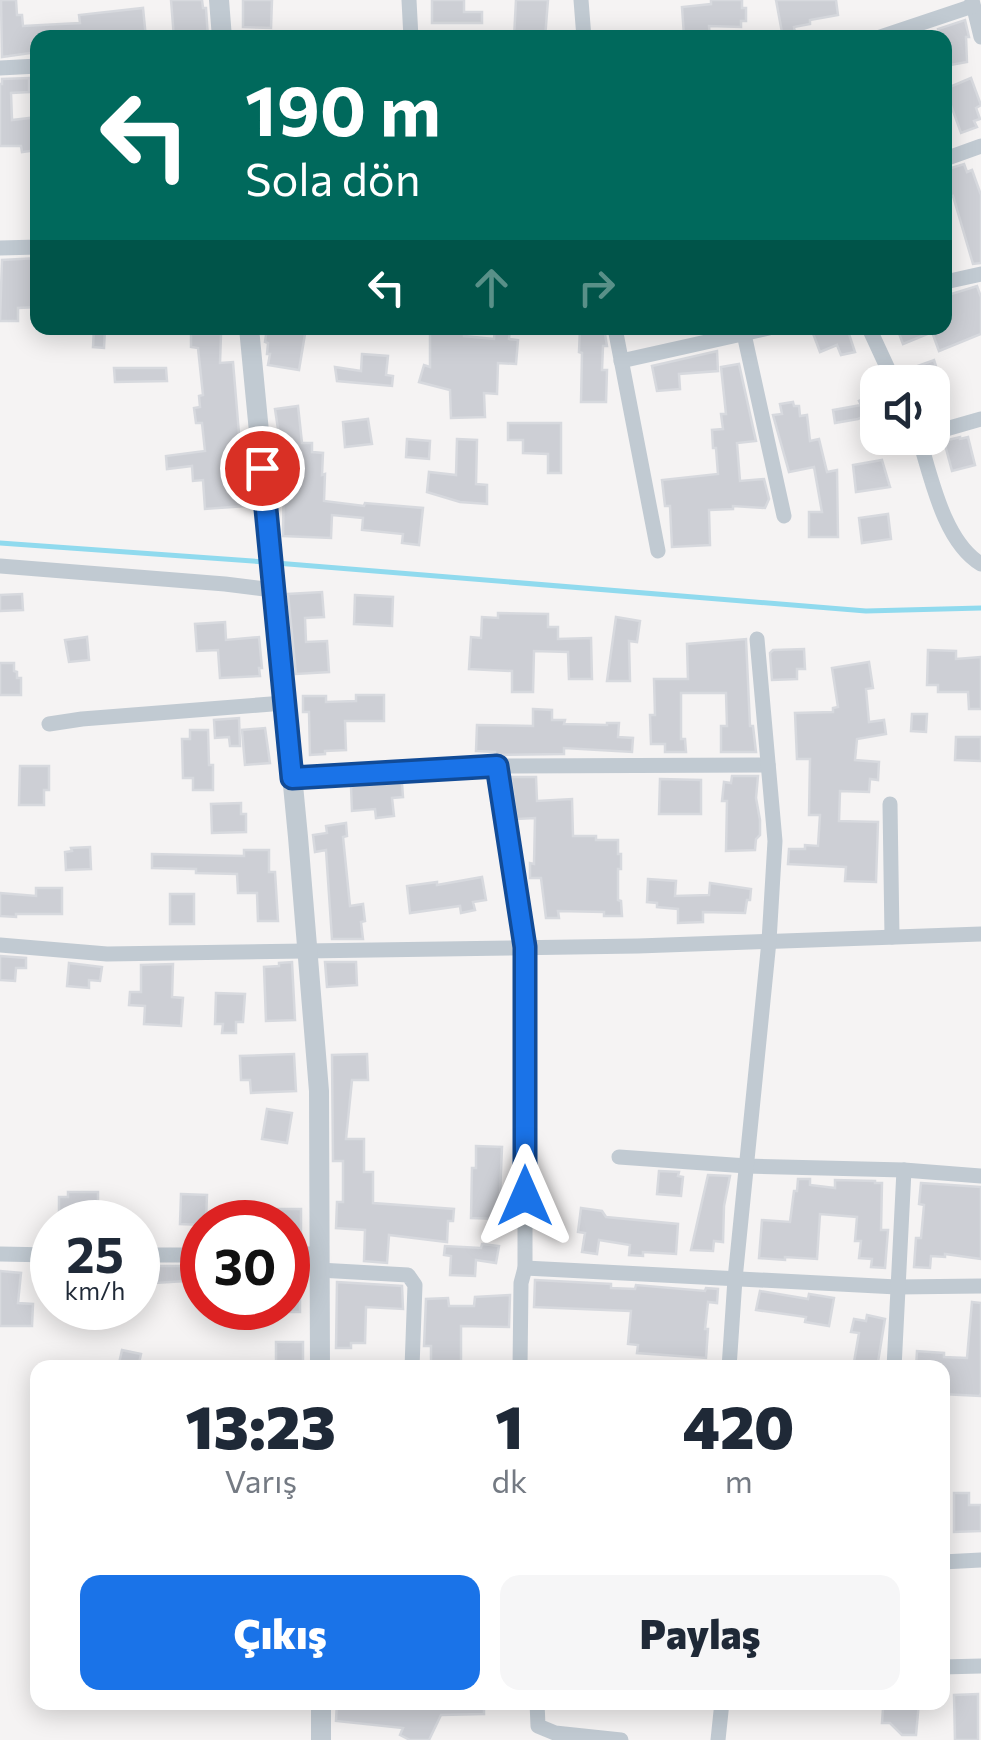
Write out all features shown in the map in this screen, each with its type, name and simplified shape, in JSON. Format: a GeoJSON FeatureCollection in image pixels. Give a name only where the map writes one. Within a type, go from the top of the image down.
{"type":"FeatureCollection","features":[{"type":"Feature","properties":{"kind":"street"},"geometry":{"type":"LineString","coordinates":[[219,0],[221,30]]}},
{"type":"Feature","properties":{"kind":"street"},"geometry":{"type":"LineString","coordinates":[[409,0],[411,30]]}},
{"type":"Feature","properties":{"kind":"street"},"geometry":{"type":"LineString","coordinates":[[580,0],[583,30]]}},
{"type":"Feature","properties":{"kind":"street"},"geometry":{"type":"LineString","coordinates":[[899,30],[973,3],[981,37]]}},
{"type":"Feature","properties":{"kind":"street"},"geometry":{"type":"LineString","coordinates":[[0,68],[30,66]]}},
{"type":"Feature","properties":{"kind":"street"},"geometry":{"type":"LineString","coordinates":[[952,156],[981,146]]}},
{"type":"Feature","properties":{"kind":"street"},"geometry":{"type":"LineString","coordinates":[[0,248],[30,247]]}},
{"type":"Feature","properties":{"kind":"street"},"geometry":{"type":"LineString","coordinates":[[952,280],[981,274]]}},
{"type":"Feature","properties":{"kind":"street"},"geometry":{"type":"LineString","coordinates":[[250,335],[319,1091],[320,1360]]}},
{"type":"Feature","properties":{"kind":"street"},"geometry":{"type":"LineString","coordinates":[[616,335],[658,551]]}},
{"type":"Feature","properties":{"kind":"street"},"geometry":{"type":"LineString","coordinates":[[621,361],[739,335]]}},
{"type":"Feature","properties":{"kind":"street"},"geometry":{"type":"LineString","coordinates":[[744,335],[784,516]]}},
{"type":"Feature","properties":{"kind":"street"},"geometry":{"type":"LineString","coordinates":[[872,335],[886,365]]}},
{"type":"Feature","properties":{"kind":"street"},"geometry":{"type":"LineString","coordinates":[[950,428],[981,419]]}},
{"type":"Feature","properties":{"kind":"street"},"geometry":{"type":"LineString","coordinates":[[924,455],[945,519],[973,560],[981,564]]}},
{"type":"Feature","properties":{"kind":"street"},"geometry":{"type":"LineString","coordinates":[[0,566],[272,587]]}},
{"type":"Feature","properties":{"kind":"street"},"geometry":{"type":"LineString","coordinates":[[730,1360],[770,941],[775,841],[757,639]]}},
{"type":"Feature","properties":{"kind":"street"},"geometry":{"type":"LineString","coordinates":[[49,724],[284,702]]}},
{"type":"Feature","properties":{"kind":"street"},"geometry":{"type":"LineString","coordinates":[[292,778],[497,766],[768,765]]}},
{"type":"Feature","properties":{"kind":"street"},"geometry":{"type":"LineString","coordinates":[[497,766],[525,947],[525,1268],[521,1283],[520,1360]]}},
{"type":"Feature","properties":{"kind":"street"},"geometry":{"type":"LineString","coordinates":[[890,804],[892,937]]}},
{"type":"Feature","properties":{"kind":"street"},"geometry":{"type":"LineString","coordinates":[[0,945],[107,954],[981,934]]}},
{"type":"Feature","properties":{"kind":"street"},"geometry":{"type":"LineString","coordinates":[[618,1157],[981,1176]]}},
{"type":"Feature","properties":{"kind":"street"},"geometry":{"type":"LineString","coordinates":[[894,1360],[904,1170]]}},
{"type":"Feature","properties":{"kind":"street"},"geometry":{"type":"LineString","coordinates":[[0,1254],[30,1255]]}},
{"type":"Feature","properties":{"kind":"street"},"geometry":{"type":"LineString","coordinates":[[310,1260],[408,1275],[415,1285],[412,1360]]}},
{"type":"Feature","properties":{"kind":"street"},"geometry":{"type":"LineString","coordinates":[[525,1268],[897,1288],[981,1286]]}},
{"type":"Feature","properties":{"kind":"street"},"geometry":{"type":"LineString","coordinates":[[950,1562],[981,1560]]}},
{"type":"Feature","properties":{"kind":"street"},"geometry":{"type":"LineString","coordinates":[[950,1667],[981,1666]]}},
{"type":"Feature","properties":{"kind":"street"},"geometry":{"type":"LineString","coordinates":[[321,1710],[321,1740]]}},
{"type":"Feature","properties":{"kind":"street"},"geometry":{"type":"LineString","coordinates":[[537,1710],[538,1726],[555,1733],[620,1740]]}},
{"type":"Feature","properties":{"kind":"street"},"geometry":{"type":"LineString","coordinates":[[718,1740],[721,1710]]}},
{"type":"Feature","properties":{"kind":"building"},"geometry":{"type":"Polygon","coordinates":[[[1,0],[16,0],[23,26],[80,23],[79,15],[143,8],[145,30],[30,30],[30,53],[2,57],[1,0]]]}},
{"type":"Feature","properties":{"kind":"building"},"geometry":{"type":"Polygon","coordinates":[[[171,0],[202,0],[207,30],[173,30],[171,0]]]}},
{"type":"Feature","properties":{"kind":"building"},"geometry":{"type":"Polygon","coordinates":[[[243,0],[272,0],[271,28],[243,27],[243,0]]]}},
{"type":"Feature","properties":{"kind":"building"},"geometry":{"type":"Polygon","coordinates":[[[432,0],[464,0],[464,12],[482,12],[482,23],[432,23],[432,0]]]}},
{"type":"Feature","properties":{"kind":"building"},"geometry":{"type":"Polygon","coordinates":[[[516,0],[548,0],[546,30],[514,30],[516,0]]]}},
{"type":"Feature","properties":{"kind":"building"},"geometry":{"type":"Polygon","coordinates":[[[711,0],[742,0],[746,21],[741,21],[741,27],[684,30],[682,7],[711,4],[711,0]]]}},
{"type":"Feature","properties":{"kind":"building"},"geometry":{"type":"Polygon","coordinates":[[[776,0],[836,0],[838,15],[810,20],[810,24],[795,30],[782,30],[776,0]]]}},
{"type":"Feature","properties":{"kind":"building"},"geometry":{"type":"Polygon","coordinates":[[[965,20],[969,37],[967,62],[952,65],[952,30],[938,29],[965,20]]]}},
{"type":"Feature","properties":{"kind":"building"},"geometry":{"type":"Polygon","coordinates":[[[29,78],[29,92],[11,93],[12,120],[30,118],[30,151],[22,152],[21,146],[0,146],[2,79],[29,78]]]}},
{"type":"Feature","properties":{"kind":"building"},"geometry":{"type":"Polygon","coordinates":[[[971,78],[981,105],[976,108],[980,119],[974,121],[977,127],[961,133],[952,108],[952,86],[971,78]]]}},
{"type":"Feature","properties":{"kind":"building"},"geometry":{"type":"Polygon","coordinates":[[[964,164],[967,172],[972,170],[981,195],[981,263],[973,264],[952,196],[952,168],[964,164]]]}},
{"type":"Feature","properties":{"kind":"building"},"geometry":{"type":"Polygon","coordinates":[[[30,258],[30,307],[18,308],[18,321],[0,321],[2,260],[30,258]]]}},
{"type":"Feature","properties":{"kind":"building"},"geometry":{"type":"Polygon","coordinates":[[[977,286],[981,297],[981,334],[939,351],[933,335],[952,335],[952,294],[977,286]]]}},
{"type":"Feature","properties":{"kind":"building"},"geometry":{"type":"Polygon","coordinates":[[[94,335],[105,335],[104,348],[93,347],[94,335]]]}},
{"type":"Feature","properties":{"kind":"building"},"geometry":{"type":"Polygon","coordinates":[[[191,335],[221,335],[220,363],[233,362],[245,506],[205,509],[203,480],[193,481],[192,466],[167,469],[166,456],[205,451],[202,423],[196,423],[194,408],[200,407],[199,396],[203,395],[198,348],[191,347],[191,335]]]}},
{"type":"Feature","properties":{"kind":"building"},"geometry":{"type":"Polygon","coordinates":[[[266,335],[305,335],[299,370],[268,365],[270,354],[266,335]]]}},
{"type":"Feature","properties":{"kind":"building"},"geometry":{"type":"Polygon","coordinates":[[[430,335],[494,339],[494,335],[509,335],[509,339],[518,340],[516,364],[498,363],[497,394],[484,393],[485,417],[451,418],[450,390],[419,382],[424,365],[430,367],[430,335]]]}},
{"type":"Feature","properties":{"kind":"building"},"geometry":{"type":"Polygon","coordinates":[[[580,335],[605,335],[602,370],[607,370],[606,402],[581,402],[580,335]]]}},
{"type":"Feature","properties":{"kind":"building"},"geometry":{"type":"Polygon","coordinates":[[[814,335],[849,335],[855,352],[841,355],[837,345],[820,352],[814,335]]]}},
{"type":"Feature","properties":{"kind":"building"},"geometry":{"type":"Polygon","coordinates":[[[900,335],[925,335],[903,344],[900,335]]]}},
{"type":"Feature","properties":{"kind":"building"},"geometry":{"type":"Polygon","coordinates":[[[717,351],[718,371],[679,374],[680,389],[657,391],[652,366],[717,351]]]}},
{"type":"Feature","properties":{"kind":"building"},"geometry":{"type":"Polygon","coordinates":[[[362,354],[388,356],[386,375],[393,376],[392,386],[337,381],[335,367],[361,371],[362,354]]]}},
{"type":"Feature","properties":{"kind":"building"},"geometry":{"type":"Polygon","coordinates":[[[739,364],[756,441],[737,443],[740,481],[764,479],[769,499],[765,508],[733,506],[709,510],[710,545],[672,547],[670,506],[665,506],[662,480],[718,474],[712,430],[723,429],[721,414],[726,414],[721,367],[739,364]]]}},
{"type":"Feature","properties":{"kind":"building"},"geometry":{"type":"Polygon","coordinates":[[[114,368],[166,368],[167,381],[115,382],[114,368]]]}},
{"type":"Feature","properties":{"kind":"building"},"geometry":{"type":"Polygon","coordinates":[[[793,402],[799,406],[800,416],[807,415],[810,441],[819,439],[827,472],[837,470],[838,537],[809,537],[809,512],[822,512],[814,467],[789,472],[773,415],[782,414],[780,404],[793,402]]]}},
{"type":"Feature","properties":{"kind":"building"},"geometry":{"type":"Polygon","coordinates":[[[860,405],[860,418],[835,423],[833,410],[860,405]]]}},
{"type":"Feature","properties":{"kind":"building"},"geometry":{"type":"Polygon","coordinates":[[[298,406],[302,443],[312,443],[312,452],[323,453],[324,501],[423,508],[419,545],[402,543],[403,534],[362,530],[363,518],[332,515],[331,538],[283,536],[284,474],[279,474],[275,409],[298,406]]]}},
{"type":"Feature","properties":{"kind":"building"},"geometry":{"type":"Polygon","coordinates":[[[368,419],[372,444],[345,447],[343,422],[368,419]]]}},
{"type":"Feature","properties":{"kind":"building"},"geometry":{"type":"Polygon","coordinates":[[[508,423],[561,423],[561,473],[548,473],[548,454],[523,453],[523,440],[508,440],[508,423]]]}},
{"type":"Feature","properties":{"kind":"building"},"geometry":{"type":"Polygon","coordinates":[[[968,437],[975,465],[952,471],[948,455],[950,440],[968,437]]]}},
{"type":"Feature","properties":{"kind":"building"},"geometry":{"type":"Polygon","coordinates":[[[407,439],[430,441],[429,459],[406,457],[407,439]]]}},
{"type":"Feature","properties":{"kind":"building"},"geometry":{"type":"Polygon","coordinates":[[[457,439],[477,440],[476,484],[487,485],[487,504],[460,502],[427,492],[429,472],[456,475],[457,439]]]}},
{"type":"Feature","properties":{"kind":"building"},"geometry":{"type":"Polygon","coordinates":[[[882,460],[890,487],[856,492],[853,465],[882,460]]]}},
{"type":"Feature","properties":{"kind":"building"},"geometry":{"type":"Polygon","coordinates":[[[888,514],[891,539],[862,543],[859,518],[888,514]]]}},
{"type":"Feature","properties":{"kind":"building"},"geometry":{"type":"Polygon","coordinates":[[[322,592],[324,617],[305,618],[306,642],[327,641],[329,672],[296,674],[288,594],[322,592]]]}},
{"type":"Feature","properties":{"kind":"building"},"geometry":{"type":"Polygon","coordinates":[[[22,594],[23,610],[0,611],[0,595],[22,594]]]}},
{"type":"Feature","properties":{"kind":"building"},"geometry":{"type":"Polygon","coordinates":[[[355,595],[393,597],[392,626],[354,624],[355,595]]]}},
{"type":"Feature","properties":{"kind":"building"},"geometry":{"type":"Polygon","coordinates":[[[498,613],[548,614],[548,627],[558,627],[558,639],[591,638],[592,679],[569,679],[568,652],[534,651],[533,692],[512,692],[512,671],[469,669],[471,637],[481,638],[482,617],[498,618],[498,613]]]}},
{"type":"Feature","properties":{"kind":"building"},"geometry":{"type":"Polygon","coordinates":[[[616,617],[640,621],[637,642],[629,641],[630,681],[607,681],[616,617]]]}},
{"type":"Feature","properties":{"kind":"building"},"geometry":{"type":"Polygon","coordinates":[[[225,622],[226,640],[259,637],[260,676],[220,678],[218,650],[197,651],[195,624],[225,622]]]}},
{"type":"Feature","properties":{"kind":"building"},"geometry":{"type":"Polygon","coordinates":[[[87,637],[89,660],[69,662],[65,640],[87,637]]]}},
{"type":"Feature","properties":{"kind":"building"},"geometry":{"type":"Polygon","coordinates":[[[746,639],[750,726],[756,752],[721,752],[721,726],[727,726],[726,693],[681,693],[681,739],[685,739],[686,752],[665,752],[665,744],[651,744],[654,679],[688,679],[687,644],[746,639]]]}},
{"type":"Feature","properties":{"kind":"building"},"geometry":{"type":"Polygon","coordinates":[[[804,649],[805,669],[797,669],[797,679],[772,680],[773,650],[804,649]]]}},
{"type":"Feature","properties":{"kind":"building"},"geometry":{"type":"Polygon","coordinates":[[[928,650],[956,651],[956,659],[981,657],[981,709],[969,709],[968,692],[938,692],[938,685],[927,685],[928,650]]]}},
{"type":"Feature","properties":{"kind":"building"},"geometry":{"type":"Polygon","coordinates":[[[869,662],[873,688],[866,689],[869,722],[884,720],[886,734],[857,739],[855,760],[879,762],[878,780],[870,779],[869,792],[840,791],[839,821],[878,822],[876,882],[845,881],[846,867],[788,864],[789,849],[818,846],[820,815],[809,815],[810,759],[797,759],[795,713],[833,712],[838,707],[832,668],[869,662]]]}},
{"type":"Feature","properties":{"kind":"building"},"geometry":{"type":"Polygon","coordinates":[[[0,663],[14,663],[17,678],[21,678],[21,695],[0,695],[0,663]]]}},
{"type":"Feature","properties":{"kind":"building"},"geometry":{"type":"Polygon","coordinates":[[[356,695],[384,695],[384,721],[345,721],[346,750],[310,755],[309,712],[303,712],[303,696],[326,696],[326,702],[356,701],[356,695]]]}},
{"type":"Feature","properties":{"kind":"building"},"geometry":{"type":"Polygon","coordinates":[[[533,709],[552,710],[552,720],[565,720],[564,724],[619,723],[618,737],[633,738],[632,752],[564,748],[564,754],[495,755],[476,751],[477,725],[533,726],[533,709]]]}},
{"type":"Feature","properties":{"kind":"building"},"geometry":{"type":"Polygon","coordinates":[[[912,714],[927,714],[926,732],[911,731],[912,714]]]}},
{"type":"Feature","properties":{"kind":"building"},"geometry":{"type":"Polygon","coordinates":[[[239,718],[240,746],[230,746],[229,737],[215,738],[214,720],[239,718]]]}},
{"type":"Feature","properties":{"kind":"building"},"geometry":{"type":"Polygon","coordinates":[[[265,728],[270,763],[245,765],[242,730],[265,728]]]}},
{"type":"Feature","properties":{"kind":"building"},"geometry":{"type":"Polygon","coordinates":[[[190,730],[208,730],[213,790],[193,790],[193,778],[183,778],[182,739],[190,739],[190,730]]]}},
{"type":"Feature","properties":{"kind":"building"},"geometry":{"type":"Polygon","coordinates":[[[956,737],[981,737],[981,761],[955,760],[956,737]]]}},
{"type":"Feature","properties":{"kind":"building"},"geometry":{"type":"Polygon","coordinates":[[[20,766],[49,766],[49,790],[44,790],[44,805],[19,805],[20,766]]]}},
{"type":"Feature","properties":{"kind":"building"},"geometry":{"type":"Polygon","coordinates":[[[732,776],[758,776],[760,835],[755,850],[726,851],[727,801],[722,801],[724,782],[731,783],[732,776]]]}},
{"type":"Feature","properties":{"kind":"building"},"geometry":{"type":"Polygon","coordinates":[[[511,777],[536,777],[537,801],[572,799],[573,836],[618,840],[618,900],[622,916],[558,911],[559,918],[546,918],[541,878],[530,878],[535,818],[517,819],[511,777]]]}},
{"type":"Feature","properties":{"kind":"building"},"geometry":{"type":"Polygon","coordinates":[[[660,779],[701,780],[701,814],[659,814],[660,779]]]}},
{"type":"Feature","properties":{"kind":"building"},"geometry":{"type":"Polygon","coordinates":[[[402,783],[403,797],[392,798],[394,816],[376,818],[375,809],[352,811],[351,786],[402,783]]]}},
{"type":"Feature","properties":{"kind":"building"},"geometry":{"type":"Polygon","coordinates":[[[241,803],[241,814],[246,814],[246,832],[212,833],[211,804],[241,803]]]}},
{"type":"Feature","properties":{"kind":"building"},"geometry":{"type":"Polygon","coordinates":[[[346,823],[347,836],[343,837],[350,906],[363,904],[363,939],[332,939],[326,850],[315,852],[313,835],[327,833],[326,826],[346,823]]]}},
{"type":"Feature","properties":{"kind":"building"},"geometry":{"type":"Polygon","coordinates":[[[90,847],[91,869],[66,870],[65,852],[90,847]]]}},
{"type":"Feature","properties":{"kind":"building"},"geometry":{"type":"Polygon","coordinates":[[[244,850],[269,850],[269,872],[275,872],[278,921],[258,921],[257,893],[238,893],[237,874],[152,868],[152,854],[244,856],[244,850]]]}},
{"type":"Feature","properties":{"kind":"building"},"geometry":{"type":"Polygon","coordinates":[[[482,877],[486,900],[473,902],[475,910],[461,913],[460,906],[410,913],[407,886],[482,877]]]}},
{"type":"Feature","properties":{"kind":"building"},"geometry":{"type":"Polygon","coordinates":[[[648,879],[676,881],[675,896],[709,895],[710,883],[751,889],[750,900],[745,913],[703,912],[703,922],[678,923],[678,909],[647,902],[648,879]]]}},
{"type":"Feature","properties":{"kind":"building"},"geometry":{"type":"Polygon","coordinates":[[[36,888],[62,888],[62,914],[0,916],[0,893],[36,896],[36,888]]]}},
{"type":"Feature","properties":{"kind":"building"},"geometry":{"type":"Polygon","coordinates":[[[170,894],[194,894],[194,924],[170,924],[170,894]]]}},
{"type":"Feature","properties":{"kind":"building"},"geometry":{"type":"Polygon","coordinates":[[[0,956],[26,958],[26,968],[16,968],[15,981],[0,980],[0,956]]]}},
{"type":"Feature","properties":{"kind":"building"},"geometry":{"type":"Polygon","coordinates":[[[292,962],[295,1020],[266,1021],[264,967],[292,962]]]}},
{"type":"Feature","properties":{"kind":"building"},"geometry":{"type":"Polygon","coordinates":[[[325,962],[356,962],[357,985],[327,987],[325,962]]]}},
{"type":"Feature","properties":{"kind":"building"},"geometry":{"type":"Polygon","coordinates":[[[69,963],[102,967],[100,981],[89,980],[89,988],[67,986],[69,963]]]}},
{"type":"Feature","properties":{"kind":"building"},"geometry":{"type":"Polygon","coordinates":[[[173,964],[172,997],[183,998],[181,1026],[144,1024],[145,1006],[129,1005],[130,992],[141,992],[141,965],[173,964]]]}},
{"type":"Feature","properties":{"kind":"building"},"geometry":{"type":"Polygon","coordinates":[[[216,993],[245,994],[243,1022],[236,1022],[236,1033],[222,1033],[223,1024],[215,1024],[216,993]]]}},
{"type":"Feature","properties":{"kind":"building"},"geometry":{"type":"Polygon","coordinates":[[[294,1054],[296,1091],[251,1093],[250,1080],[241,1080],[240,1056],[294,1054]]]}},
{"type":"Feature","properties":{"kind":"building"},"geometry":{"type":"Polygon","coordinates":[[[367,1054],[368,1080],[352,1080],[346,1139],[364,1139],[364,1172],[373,1172],[373,1203],[454,1209],[453,1221],[448,1221],[447,1242],[389,1235],[387,1263],[364,1261],[365,1230],[336,1228],[337,1202],[343,1202],[343,1161],[333,1161],[332,1055],[367,1054]]]}},
{"type":"Feature","properties":{"kind":"building"},"geometry":{"type":"Polygon","coordinates":[[[267,1109],[292,1113],[287,1143],[262,1139],[267,1109]]]}},
{"type":"Feature","properties":{"kind":"building"},"geometry":{"type":"Polygon","coordinates":[[[476,1146],[502,1147],[499,1219],[471,1218],[476,1146]]]}},
{"type":"Feature","properties":{"kind":"building"},"geometry":{"type":"Polygon","coordinates":[[[659,1171],[679,1172],[678,1176],[683,1177],[681,1196],[657,1194],[659,1171]]]}},
{"type":"Feature","properties":{"kind":"building"},"geometry":{"type":"Polygon","coordinates":[[[708,1175],[730,1176],[723,1242],[714,1241],[713,1251],[691,1250],[708,1175]]]}},
{"type":"Feature","properties":{"kind":"building"},"geometry":{"type":"Polygon","coordinates":[[[798,1179],[835,1188],[835,1180],[882,1183],[881,1230],[888,1230],[885,1268],[871,1267],[872,1259],[859,1258],[861,1241],[855,1241],[857,1217],[820,1214],[817,1259],[759,1258],[762,1220],[790,1222],[798,1179]]]}},
{"type":"Feature","properties":{"kind":"building"},"geometry":{"type":"Polygon","coordinates":[[[921,1183],[981,1187],[981,1259],[945,1254],[931,1256],[930,1268],[914,1267],[924,1205],[919,1204],[921,1183]]]}},
{"type":"Feature","properties":{"kind":"building"},"geometry":{"type":"Polygon","coordinates":[[[68,1192],[98,1192],[98,1200],[59,1200],[68,1197],[68,1192]]]}},
{"type":"Feature","properties":{"kind":"building"},"geometry":{"type":"Polygon","coordinates":[[[181,1194],[207,1195],[207,1200],[181,1200],[181,1194]]]}},
{"type":"Feature","properties":{"kind":"building"},"geometry":{"type":"Polygon","coordinates":[[[581,1208],[602,1211],[606,1217],[678,1224],[676,1254],[629,1255],[630,1245],[599,1240],[597,1254],[582,1252],[585,1233],[578,1232],[581,1208]]]}},
{"type":"Feature","properties":{"kind":"building"},"geometry":{"type":"Polygon","coordinates":[[[482,1244],[499,1246],[496,1263],[476,1260],[475,1276],[450,1275],[451,1256],[444,1255],[445,1246],[481,1248],[482,1244]]]}},
{"type":"Feature","properties":{"kind":"building"},"geometry":{"type":"Polygon","coordinates":[[[160,1266],[180,1266],[180,1281],[160,1283],[160,1266]]]}},
{"type":"Feature","properties":{"kind":"building"},"geometry":{"type":"Polygon","coordinates":[[[0,1271],[21,1273],[18,1303],[30,1304],[30,1326],[0,1326],[0,1271]]]}},
{"type":"Feature","properties":{"kind":"building"},"geometry":{"type":"Polygon","coordinates":[[[535,1280],[611,1284],[611,1288],[635,1289],[636,1285],[718,1289],[717,1303],[708,1302],[706,1358],[637,1353],[638,1345],[628,1344],[631,1311],[534,1307],[535,1280]]]}},
{"type":"Feature","properties":{"kind":"building"},"geometry":{"type":"Polygon","coordinates":[[[337,1282],[402,1286],[403,1309],[366,1307],[365,1343],[336,1348],[337,1282]]]}},
{"type":"Feature","properties":{"kind":"building"},"geometry":{"type":"Polygon","coordinates":[[[760,1291],[808,1299],[809,1294],[834,1298],[829,1326],[805,1322],[806,1317],[756,1310],[760,1291]]]}},
{"type":"Feature","properties":{"kind":"building"},"geometry":{"type":"Polygon","coordinates":[[[510,1295],[509,1327],[461,1326],[461,1360],[431,1360],[431,1346],[424,1346],[426,1299],[448,1298],[449,1306],[474,1306],[475,1297],[510,1295]]]}},
{"type":"Feature","properties":{"kind":"building"},"geometry":{"type":"Polygon","coordinates":[[[972,1302],[981,1303],[980,1396],[950,1394],[950,1360],[916,1360],[917,1351],[967,1358],[972,1302]]]}},
{"type":"Feature","properties":{"kind":"building"},"geometry":{"type":"Polygon","coordinates":[[[867,1315],[885,1319],[878,1360],[854,1360],[859,1333],[851,1332],[854,1319],[866,1321],[867,1315]]]}},
{"type":"Feature","properties":{"kind":"building"},"geometry":{"type":"Polygon","coordinates":[[[276,1342],[303,1342],[303,1360],[276,1360],[276,1342]]]}},
{"type":"Feature","properties":{"kind":"building"},"geometry":{"type":"Polygon","coordinates":[[[122,1350],[141,1354],[140,1360],[120,1360],[122,1350]]]}},
{"type":"Feature","properties":{"kind":"building"},"geometry":{"type":"Polygon","coordinates":[[[954,1493],[969,1493],[969,1505],[981,1505],[981,1531],[954,1532],[954,1493]]]}},
{"type":"Feature","properties":{"kind":"building"},"geometry":{"type":"Polygon","coordinates":[[[978,1694],[978,1740],[955,1740],[954,1695],[978,1694]]]}},
{"type":"Feature","properties":{"kind":"building"},"geometry":{"type":"Polygon","coordinates":[[[337,1710],[484,1710],[484,1714],[441,1715],[429,1740],[410,1740],[400,1735],[403,1728],[336,1721],[337,1710]]]}},
{"type":"Feature","properties":{"kind":"building"},"geometry":{"type":"Polygon","coordinates":[[[883,1710],[918,1710],[916,1735],[902,1735],[890,1723],[882,1723],[883,1710]]]}},
{"type":"Feature","properties":{"kind":"waterway"},"geometry":{"type":"LineString","coordinates":[[0,543],[265,562]]}},
{"type":"Feature","properties":{"kind":"waterway"},"geometry":{"type":"LineString","coordinates":[[276,563],[866,611],[981,608]]}},
{"type":"Feature","properties":{"kind":"route"},"geometry":{"type":"LineString","coordinates":[[262,468],[292,778],[497,766],[525,947],[525,1196]]}}]}
